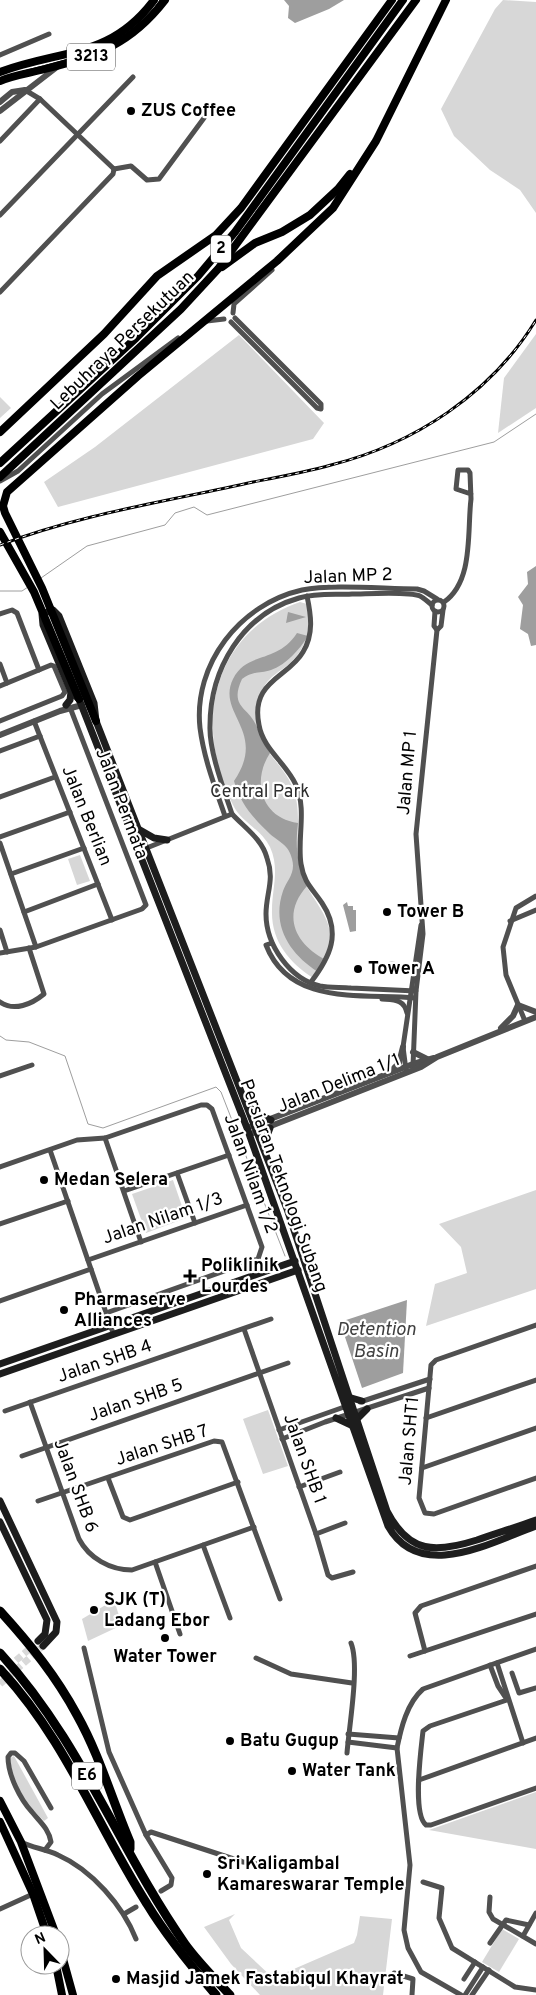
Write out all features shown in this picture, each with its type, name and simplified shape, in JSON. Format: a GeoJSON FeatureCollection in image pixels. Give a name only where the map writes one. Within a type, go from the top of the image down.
{"type":"FeatureCollection","features":[{"type":"Feature","properties":{"kind":"highway"},"geometry":{"type":"LineString","coordinates":[[0,1611],[39,1656],[78,1716],[113,1794],[130,1842],[130,1854]]}},
{"type":"Feature","properties":{"kind":"highway","name":"E6"},"geometry":{"type":"LineString","coordinates":[[0,1653],[46,1708],[72,1748],[130,1854],[186,1946],[230,1995]]}},
{"type":"Feature","properties":{"kind":"highway","name":"E6"},"geometry":{"type":"LineString","coordinates":[[0,1669],[42,1718],[68,1760],[146,1904],[180,1953],[216,1995]]}},
{"type":"Feature","properties":{"kind":"main road","name":"3213"},"geometry":{"type":"LineString","coordinates":[[0,72],[104,43],[124,32],[144,14],[154,0]]}},
{"type":"Feature","properties":{"kind":"main road","name":"3213"},"geometry":{"type":"LineString","coordinates":[[0,81],[58,66],[111,48],[144,24],[165,0]]}},
{"type":"Feature","properties":{"kind":"main road"},"geometry":{"type":"LineString","coordinates":[[0,432],[104,334],[157,276],[216,235],[241,208],[392,0]]}},
{"type":"Feature","properties":{"kind":"main road","name":"Lebuhraya Persekutuan"},"geometry":{"type":"LineString","coordinates":[[0,463],[142,332],[198,276],[235,232],[403,0]]}},
{"type":"Feature","properties":{"kind":"main road","name":"Lebuhraya Persekutuan"},"geometry":{"type":"LineString","coordinates":[[0,477],[174,315],[218,269],[416,0]]}},
{"type":"Feature","properties":{"kind":"main road"},"geometry":{"type":"LineString","coordinates":[[96,721],[73,690],[38,580],[5,513],[4,506],[7,492],[126,386],[277,261],[333,208],[376,141],[446,0]]}},
{"type":"Feature","properties":{"kind":"main road"},"geometry":{"type":"LineString","coordinates":[[218,269],[256,243],[282,232],[310,215],[338,189],[376,141]]}},
{"type":"Feature","properties":{"kind":"main road"},"geometry":{"type":"LineString","coordinates":[[0,532],[34,592],[73,690],[80,702]]}},
{"type":"Feature","properties":{"kind":"main road","name":"Persiaran Teknologi Subang"},"geometry":{"type":"LineString","coordinates":[[73,690],[43,625],[42,614],[49,610],[59,616],[94,703],[96,721],[107,758],[200,994],[257,1128],[310,1280],[345,1398]]}},
{"type":"Feature","properties":{"kind":"main road"},"geometry":{"type":"LineString","coordinates":[[68,707],[73,690]]}},
{"type":"Feature","properties":{"kind":"main road","name":"Persiaran Teknologi Subang"},"geometry":{"type":"LineString","coordinates":[[80,702],[140,830],[143,849]]}},
{"type":"Feature","properties":{"kind":"main road"},"geometry":{"type":"LineString","coordinates":[[140,830],[154,838],[167,840]]}},
{"type":"Feature","properties":{"kind":"main road","name":"Persiaran Teknologi Subang"},"geometry":{"type":"LineString","coordinates":[[200,994],[291,1252],[348,1405],[382,1513],[398,1541],[410,1549],[439,1557],[456,1554],[536,1526]]}},
{"type":"Feature","properties":{"kind":"main road"},"geometry":{"type":"LineString","coordinates":[[248,1107],[271,1124],[263,1146]]}},
{"type":"Feature","properties":{"kind":"main road"},"geometry":{"type":"LineString","coordinates":[[0,1364],[286,1274],[297,1265],[299,1247]]}},
{"type":"Feature","properties":{"kind":"main road"},"geometry":{"type":"LineString","coordinates":[[281,1266],[291,1252]]}},
{"type":"Feature","properties":{"kind":"main road"},"geometry":{"type":"LineString","coordinates":[[0,1374],[112,1329],[281,1266],[297,1265]]}},
{"type":"Feature","properties":{"kind":"main road"},"geometry":{"type":"LineString","coordinates":[[297,1265],[310,1280]]}},
{"type":"Feature","properties":{"kind":"main road"},"geometry":{"type":"LineString","coordinates":[[286,1274],[297,1280],[305,1290]]}},
{"type":"Feature","properties":{"kind":"main road"},"geometry":{"type":"LineString","coordinates":[[337,1409],[345,1398],[362,1401]]}},
{"type":"Feature","properties":{"kind":"main road"},"geometry":{"type":"LineString","coordinates":[[336,1418],[352,1418],[367,1408]]}},
{"type":"Feature","properties":{"kind":"main road","name":"Persiaran Teknologi Subang"},"geometry":{"type":"LineString","coordinates":[[352,1418],[387,1511],[403,1536],[414,1544],[436,1549],[453,1548],[536,1520]]}},
{"type":"Feature","properties":{"kind":"main road"},"geometry":{"type":"LineString","coordinates":[[0,1501],[57,1622],[56,1632],[41,1644],[46,1634],[48,1620],[0,1522]]}},
{"type":"Feature","properties":{"kind":"main road"},"geometry":{"type":"LineString","coordinates":[[0,1801],[21,1842],[52,1925]]}},
{"type":"Feature","properties":{"kind":"main road"},"geometry":{"type":"LineString","coordinates":[[0,1822],[33,1894],[44,1925]]}},
{"type":"Feature","properties":{"kind":"main road"},"geometry":{"type":"LineString","coordinates":[[58,1975],[62,1995]]}},
{"type":"Feature","properties":{"kind":"main road"},"geometry":{"type":"LineString","coordinates":[[67,1975],[73,1995]]}},
{"type":"Feature","properties":{"kind":"street"},"geometry":{"type":"LineString","coordinates":[[0,55],[49,34]]}},
{"type":"Feature","properties":{"kind":"street"},"geometry":{"type":"LineString","coordinates":[[0,111],[58,66]]}},
{"type":"Feature","properties":{"kind":"street"},"geometry":{"type":"LineString","coordinates":[[0,215],[133,77]]}},
{"type":"Feature","properties":{"kind":"street"},"geometry":{"type":"LineString","coordinates":[[37,81],[34,89],[40,99]]}},
{"type":"Feature","properties":{"kind":"street"},"geometry":{"type":"LineString","coordinates":[[0,102],[12,92],[25,90],[40,99],[114,168],[131,166],[147,180],[159,179],[204,118]]}},
{"type":"Feature","properties":{"kind":"street"},"geometry":{"type":"LineString","coordinates":[[0,141],[40,99]]}},
{"type":"Feature","properties":{"kind":"street"},"geometry":{"type":"LineString","coordinates":[[0,292],[113,174],[114,168]]}},
{"type":"Feature","properties":{"kind":"street"},"geometry":{"type":"LineString","coordinates":[[233,318],[321,404],[321,409],[317,408],[233,318],[234,304],[320,225],[342,201],[343,193]]}},
{"type":"Feature","properties":{"kind":"street"},"geometry":{"type":"LineString","coordinates":[[0,481],[18,471],[102,394],[141,365],[189,331],[207,321],[224,319]]}},
{"type":"Feature","properties":{"kind":"street"},"geometry":{"type":"LineString","coordinates":[[444,602],[452,596],[464,567],[471,494],[470,472],[458,470],[456,489],[471,494]]}},
{"type":"Feature","properties":{"kind":"street","name":"Jalan MP 2"},"geometry":{"type":"LineString","coordinates":[[225,816],[211,777],[200,726],[200,704],[204,684],[218,651],[241,623],[256,611],[286,595],[316,589],[414,594],[432,605]]}},
{"type":"Feature","properties":{"kind":"street","name":"Jalan MP 2"},"geometry":{"type":"LineString","coordinates":[[413,994],[320,986],[311,982],[286,964],[272,943],[266,916],[272,883],[267,856],[262,846],[232,814],[219,775],[209,727],[213,691],[225,657],[247,629],[276,608],[310,596],[417,589],[444,602]]}},
{"type":"Feature","properties":{"kind":"street"},"geometry":{"type":"LineString","coordinates":[[310,596],[310,636],[303,652],[274,678],[265,689],[259,704],[258,722],[262,737],[296,787],[301,810],[299,849],[303,877],[323,905],[331,929],[329,956],[311,982]]}},
{"type":"Feature","properties":{"kind":"street"},"geometry":{"type":"LineString","coordinates":[[437,600],[432,605],[435,611],[443,610]]}},
{"type":"Feature","properties":{"kind":"street","name":"Jalan MP 1"},"geometry":{"type":"LineString","coordinates":[[437,630],[441,626],[444,602]]}},
{"type":"Feature","properties":{"kind":"street"},"geometry":{"type":"LineString","coordinates":[[0,614],[15,610],[39,670]]}},
{"type":"Feature","properties":{"kind":"street","name":"Jalan MP 1"},"geometry":{"type":"LineString","coordinates":[[409,1068],[413,1052],[413,994],[422,917],[416,834],[437,630],[434,626],[435,611]]}},
{"type":"Feature","properties":{"kind":"street"},"geometry":{"type":"LineString","coordinates":[[0,664],[7,683]]}},
{"type":"Feature","properties":{"kind":"street"},"geometry":{"type":"LineString","coordinates":[[0,686],[54,666],[73,690],[0,721]]}},
{"type":"Feature","properties":{"kind":"street"},"geometry":{"type":"LineString","coordinates":[[0,735],[80,702]]}},
{"type":"Feature","properties":{"kind":"street","name":"Jalan Permata"},"geometry":{"type":"LineString","coordinates":[[68,707],[145,908],[112,920]]}},
{"type":"Feature","properties":{"kind":"street","name":"Jalan Berlian"},"geometry":{"type":"LineString","coordinates":[[34,722],[112,920]]}},
{"type":"Feature","properties":{"kind":"street"},"geometry":{"type":"LineString","coordinates":[[0,751],[40,736]]}},
{"type":"Feature","properties":{"kind":"street"},"geometry":{"type":"LineString","coordinates":[[0,797],[56,777]]}},
{"type":"Feature","properties":{"kind":"street"},"geometry":{"type":"LineString","coordinates":[[0,837],[70,812]]}},
{"type":"Feature","properties":{"kind":"street"},"geometry":{"type":"LineString","coordinates":[[143,849],[232,814]]}},
{"type":"Feature","properties":{"kind":"street"},"geometry":{"type":"LineString","coordinates":[[0,843],[36,947]]}},
{"type":"Feature","properties":{"kind":"street"},"geometry":{"type":"LineString","coordinates":[[11,874],[84,848]]}},
{"type":"Feature","properties":{"kind":"street"},"geometry":{"type":"LineString","coordinates":[[24,912],[98,884]]}},
{"type":"Feature","properties":{"kind":"street"},"geometry":{"type":"LineString","coordinates":[[525,1021],[506,974],[503,947],[510,921],[516,908],[536,896]]}},
{"type":"Feature","properties":{"kind":"street"},"geometry":{"type":"LineString","coordinates":[[510,921],[536,910]]}},
{"type":"Feature","properties":{"kind":"street"},"geometry":{"type":"LineString","coordinates":[[0,953],[36,947],[112,920]]}},
{"type":"Feature","properties":{"kind":"street"},"geometry":{"type":"LineString","coordinates":[[0,930],[7,952]]}},
{"type":"Feature","properties":{"kind":"street","name":"Jalan MP 2"},"geometry":{"type":"LineString","coordinates":[[272,943],[266,945],[272,958],[298,983],[318,992],[360,995],[413,994]]}},
{"type":"Feature","properties":{"kind":"street"},"geometry":{"type":"LineString","coordinates":[[0,1002],[10,1008],[17,1008],[44,994],[29,948]]}},
{"type":"Feature","properties":{"kind":"street","name":"Jalan MP 1"},"geometry":{"type":"LineString","coordinates":[[409,1068],[403,1047],[407,1016],[413,994]]}},
{"type":"Feature","properties":{"kind":"street"},"geometry":{"type":"LineString","coordinates":[[360,995],[399,1001],[406,1008],[407,1016]]}},
{"type":"Feature","properties":{"kind":"street"},"geometry":{"type":"LineString","coordinates":[[518,1005],[536,1012]]}},
{"type":"Feature","properties":{"kind":"street"},"geometry":{"type":"LineString","coordinates":[[495,1033],[510,1021],[518,1005]]}},
{"type":"Feature","properties":{"kind":"street","name":"Jalan Delima 1/1"},"geometry":{"type":"LineString","coordinates":[[248,1131],[271,1124],[536,1017]]}},
{"type":"Feature","properties":{"kind":"street"},"geometry":{"type":"LineString","coordinates":[[389,1073],[399,1063],[403,1047]]}},
{"type":"Feature","properties":{"kind":"street"},"geometry":{"type":"LineString","coordinates":[[413,1052],[427,1059]]}},
{"type":"Feature","properties":{"kind":"street","name":"Jalan Delima 1/1"},"geometry":{"type":"LineString","coordinates":[[271,1124],[389,1073],[409,1068],[427,1059],[437,1057]]}},
{"type":"Feature","properties":{"kind":"street"},"geometry":{"type":"LineString","coordinates":[[0,1076],[32,1065]]}},
{"type":"Feature","properties":{"kind":"street","name":"Jalan Nilam 1/2"},"geometry":{"type":"LineString","coordinates":[[105,1138],[207,1105],[214,1113],[262,1247],[258,1259],[106,1313]]}},
{"type":"Feature","properties":{"kind":"street"},"geometry":{"type":"LineString","coordinates":[[0,1168],[77,1140],[105,1138],[141,1242]]}},
{"type":"Feature","properties":{"kind":"street"},"geometry":{"type":"LineString","coordinates":[[50,1150],[112,1329]]}},
{"type":"Feature","properties":{"kind":"street"},"geometry":{"type":"LineString","coordinates":[[124,1191],[229,1155]]}},
{"type":"Feature","properties":{"kind":"street"},"geometry":{"type":"LineString","coordinates":[[177,1173],[195,1223]]}},
{"type":"Feature","properties":{"kind":"street"},"geometry":{"type":"LineString","coordinates":[[0,1224],[68,1201]]}},
{"type":"Feature","properties":{"kind":"street","name":"Jalan Nilam 1/3"},"geometry":{"type":"LineString","coordinates":[[88,1260],[247,1205]]}},
{"type":"Feature","properties":{"kind":"street"},"geometry":{"type":"LineString","coordinates":[[0,1301],[91,1269]]}},
{"type":"Feature","properties":{"kind":"street","name":"Jalan SHB 4"},"geometry":{"type":"LineString","coordinates":[[5,1410],[271,1319]]}},
{"type":"Feature","properties":{"kind":"street","name":"Jalan SHT1"},"geometry":{"type":"LineString","coordinates":[[536,1325],[436,1360],[431,1365],[419,1498],[425,1513],[428,1515],[536,1478]]}},
{"type":"Feature","properties":{"kind":"street","name":"Jalan SHB 1"},"geometry":{"type":"LineString","coordinates":[[244,1328],[330,1577],[353,1572]]}},
{"type":"Feature","properties":{"kind":"street","name":"Jalan SHB 5"},"geometry":{"type":"LineString","coordinates":[[22,1456],[288,1363]]}},
{"type":"Feature","properties":{"kind":"street"},"geometry":{"type":"LineString","coordinates":[[279,1430],[348,1405],[430,1379]]}},
{"type":"Feature","properties":{"kind":"street"},"geometry":{"type":"LineString","coordinates":[[426,1418],[536,1380]]}},
{"type":"Feature","properties":{"kind":"street"},"geometry":{"type":"LineString","coordinates":[[367,1408],[429,1388]]}},
{"type":"Feature","properties":{"kind":"street"},"geometry":{"type":"LineString","coordinates":[[417,1392],[428,1399]]}},
{"type":"Feature","properties":{"kind":"street","name":"Jalan SHB 6"},"geometry":{"type":"LineString","coordinates":[[30,1402],[79,1539],[90,1554],[121,1570],[132,1570],[254,1527]]}},
{"type":"Feature","properties":{"kind":"street"},"geometry":{"type":"LineString","coordinates":[[322,1414],[325,1422]]}},
{"type":"Feature","properties":{"kind":"street"},"geometry":{"type":"LineString","coordinates":[[282,1439],[336,1418]]}},
{"type":"Feature","properties":{"kind":"street"},"geometry":{"type":"LineString","coordinates":[[298,1423],[300,1431]]}},
{"type":"Feature","properties":{"kind":"street"},"geometry":{"type":"LineString","coordinates":[[422,1468],[536,1428]]}},
{"type":"Feature","properties":{"kind":"street","name":"Jalan SHB 7"},"geometry":{"type":"LineString","coordinates":[[38,1501],[218,1441],[224,1445],[280,1599]]}},
{"type":"Feature","properties":{"kind":"street"},"geometry":{"type":"LineString","coordinates":[[299,1487],[340,1472]]}},
{"type":"Feature","properties":{"kind":"street"},"geometry":{"type":"LineString","coordinates":[[108,1478],[124,1516],[130,1520],[238,1482]]}},
{"type":"Feature","properties":{"kind":"street"},"geometry":{"type":"LineString","coordinates":[[316,1534],[345,1523]]}},
{"type":"Feature","properties":{"kind":"street"},"geometry":{"type":"LineString","coordinates":[[204,1545],[230,1618]]}},
{"type":"Feature","properties":{"kind":"street"},"geometry":{"type":"LineString","coordinates":[[155,1562],[180,1634]]}},
{"type":"Feature","properties":{"kind":"street"},"geometry":{"type":"LineString","coordinates":[[425,1651],[416,1621],[416,1613],[421,1606],[536,1566]]}},
{"type":"Feature","properties":{"kind":"street"},"geometry":{"type":"LineString","coordinates":[[410,1656],[536,1614]]}},
{"type":"Feature","properties":{"kind":"street"},"geometry":{"type":"LineString","coordinates":[[347,1753],[354,1651],[351,1643]]}},
{"type":"Feature","properties":{"kind":"street"},"geometry":{"type":"LineString","coordinates":[[84,1648],[109,1752],[146,1835],[172,1878],[171,1885],[161,1891]]}},
{"type":"Feature","properties":{"kind":"street"},"geometry":{"type":"LineString","coordinates":[[483,1967],[463,1995],[421,1972],[408,1948],[404,1930],[410,1865],[397,1748],[410,1706],[423,1689],[536,1649]]}},
{"type":"Feature","properties":{"kind":"street"},"geometry":{"type":"LineString","coordinates":[[256,1658],[291,1674],[352,1683]]}},
{"type":"Feature","properties":{"kind":"street"},"geometry":{"type":"LineString","coordinates":[[497,1663],[522,1743]]}},
{"type":"Feature","properties":{"kind":"street"},"geometry":{"type":"LineString","coordinates":[[490,1665],[498,1686],[507,1700]]}},
{"type":"Feature","properties":{"kind":"street"},"geometry":{"type":"LineString","coordinates":[[512,1673],[519,1692],[536,1688]]}},
{"type":"Feature","properties":{"kind":"street"},"geometry":{"type":"LineString","coordinates":[[507,1700],[426,1728],[423,1732],[418,1780],[420,1817],[426,1825],[536,1788]]}},
{"type":"Feature","properties":{"kind":"street"},"geometry":{"type":"LineString","coordinates":[[348,1734],[399,1738]]}},
{"type":"Feature","properties":{"kind":"street"},"geometry":{"type":"LineString","coordinates":[[418,1780],[536,1738]]}},
{"type":"Feature","properties":{"kind":"street"},"geometry":{"type":"LineString","coordinates":[[348,1742],[397,1748]]}},
{"type":"Feature","properties":{"kind":"street"},"geometry":{"type":"LineString","coordinates":[[45,1850],[51,1842],[50,1836],[28,1807],[11,1775],[8,1762],[11,1753],[19,1756],[24,1761],[51,1808]]}},
{"type":"Feature","properties":{"kind":"street"},"geometry":{"type":"LineString","coordinates":[[146,1835],[151,1832],[243,1862],[268,1865]]}},
{"type":"Feature","properties":{"kind":"street"},"geometry":{"type":"LineString","coordinates":[[21,1842],[60,1855],[82,1870],[102,1888],[124,1914],[136,1939]]}},
{"type":"Feature","properties":{"kind":"street"},"geometry":{"type":"LineString","coordinates":[[423,1882],[442,1888],[439,1918],[452,1948],[515,1986],[536,1990]]}},
{"type":"Feature","properties":{"kind":"street"},"geometry":{"type":"LineString","coordinates":[[0,1909],[33,1894]]}},
{"type":"Feature","properties":{"kind":"street"},"geometry":{"type":"LineString","coordinates":[[490,1897],[490,1916],[536,1944]]}},
{"type":"Feature","properties":{"kind":"street"},"geometry":{"type":"LineString","coordinates":[[124,1914],[136,1907]]}},
{"type":"Feature","properties":{"kind":"street"},"geometry":{"type":"LineString","coordinates":[[523,1936],[536,1913]]}},
{"type":"Feature","properties":{"kind":"street"},"geometry":{"type":"LineString","coordinates":[[490,1944],[503,1923],[508,1920],[530,1925]]}},
{"type":"Feature","properties":{"kind":"street"},"geometry":{"type":"LineString","coordinates":[[464,1979],[474,1962]]}},
{"type":"Feature","properties":{"kind":"street"},"geometry":{"type":"LineString","coordinates":[[472,1995],[489,1970]]}},
{"type":"Feature","properties":{"kind":"street"},"geometry":{"type":"LineString","coordinates":[[394,1973],[413,1979],[412,1995]]}},
{"type":"Feature","properties":{"kind":"green space"},"geometry":{"type":"Polygon","coordinates":[[[503,0],[536,2],[536,213],[520,190],[490,170],[454,136],[441,109],[495,9],[503,0]]]}},
{"type":"Feature","properties":{"kind":"green space"},"geometry":{"type":"Polygon","coordinates":[[[536,334],[536,408],[498,433],[504,378],[536,334]]]}},
{"type":"Feature","properties":{"kind":"green space"},"geometry":{"type":"Polygon","coordinates":[[[239,335],[324,423],[313,439],[58,507],[44,482],[95,447],[239,335]]]}},
{"type":"Feature","properties":{"kind":"green space"},"geometry":{"type":"Polygon","coordinates":[[[0,397],[11,408],[0,418],[0,397]]]}},
{"type":"Feature","properties":{"kind":"green space","name":"Central Park"},"geometry":{"type":"Polygon","coordinates":[[[300,602],[307,604],[309,613],[307,638],[294,659],[265,685],[259,698],[256,716],[260,739],[288,778],[296,796],[298,851],[301,872],[329,927],[328,952],[313,978],[289,958],[278,941],[272,921],[275,879],[273,855],[266,841],[241,816],[233,805],[221,775],[214,744],[213,714],[218,686],[229,659],[246,636],[270,616],[300,602]]]}},
{"type":"Feature","properties":{"kind":"green space"},"geometry":{"type":"Polygon","coordinates":[[[80,855],[90,881],[77,885],[68,859],[80,855]]]}},
{"type":"Feature","properties":{"kind":"green space"},"geometry":{"type":"Polygon","coordinates":[[[390,961],[394,961],[398,967],[394,973],[390,973],[386,969],[386,965],[390,961]]]}},
{"type":"Feature","properties":{"kind":"green space"},"geometry":{"type":"Polygon","coordinates":[[[173,1180],[186,1218],[146,1233],[132,1194],[173,1180]]]}},
{"type":"Feature","properties":{"kind":"green space"},"geometry":{"type":"Polygon","coordinates":[[[536,1190],[536,1289],[426,1326],[435,1284],[467,1273],[461,1247],[439,1224],[536,1190]]]}},
{"type":"Feature","properties":{"kind":"green space"},"geometry":{"type":"Polygon","coordinates":[[[268,1410],[288,1466],[263,1474],[243,1419],[268,1410]]]}},
{"type":"Feature","properties":{"kind":"green space"},"geometry":{"type":"Polygon","coordinates":[[[114,1600],[122,1625],[88,1641],[82,1619],[114,1600]]]}},
{"type":"Feature","properties":{"kind":"green space"},"geometry":{"type":"Polygon","coordinates":[[[14,1756],[48,1818],[44,1821],[31,1808],[21,1793],[11,1767],[10,1758],[14,1756]]]}},
{"type":"Feature","properties":{"kind":"green space"},"geometry":{"type":"Polygon","coordinates":[[[536,1792],[536,1849],[429,1830],[536,1792]]]}},
{"type":"Feature","properties":{"kind":"green space"},"geometry":{"type":"Polygon","coordinates":[[[235,1914],[229,1920],[241,1948],[273,1978],[354,1943],[360,1916],[392,1919],[383,1995],[260,1995],[231,1964],[204,1927],[235,1914]]]}},
{"type":"Feature","properties":{"kind":"green space"},"geometry":{"type":"Polygon","coordinates":[[[502,1929],[519,1939],[499,1972],[482,1962],[502,1929]]]}},
{"type":"Feature","properties":{"kind":"water"},"geometry":{"type":"Polygon","coordinates":[[[284,0],[344,0],[329,9],[295,23],[288,18],[289,6],[284,0]]]}},
{"type":"Feature","properties":{"kind":"water"},"geometry":{"type":"Polygon","coordinates":[[[536,566],[536,645],[531,646],[528,634],[520,629],[523,605],[518,597],[528,584],[527,572],[536,566]]]}},
{"type":"Feature","properties":{"kind":"water"},"geometry":{"type":"Polygon","coordinates":[[[288,612],[306,617],[286,623],[288,612]]]}},
{"type":"Feature","properties":{"kind":"water"},"geometry":{"type":"Polygon","coordinates":[[[297,633],[308,636],[292,656],[277,667],[250,674],[242,679],[238,695],[241,706],[253,719],[270,753],[261,775],[263,797],[276,814],[286,820],[298,823],[298,855],[301,871],[307,886],[299,897],[293,918],[295,928],[306,946],[326,960],[318,972],[291,948],[281,927],[279,916],[280,904],[283,891],[293,868],[291,854],[248,810],[234,781],[243,764],[246,749],[244,736],[231,703],[230,691],[233,679],[246,664],[281,649],[297,633]]]}},
{"type":"Feature","properties":{"kind":"water"},"geometry":{"type":"Polygon","coordinates":[[[347,902],[348,906],[353,906],[353,910],[356,910],[356,931],[350,932],[343,905],[347,902]]]}},
{"type":"Feature","properties":{"kind":"water","name":"Detention Basin"},"geometry":{"type":"Polygon","coordinates":[[[407,1300],[403,1373],[362,1388],[340,1322],[407,1300]]]}},
{"type":"Feature","properties":{"kind":"waterway"},"geometry":{"type":"LineString","coordinates":[[41,578],[87,546],[165,525],[175,513],[194,507],[207,515],[494,442],[536,414]]}},
{"type":"Feature","properties":{"kind":"waterway"},"geometry":{"type":"LineString","coordinates":[[0,591],[22,591],[28,587]]}},
{"type":"Feature","properties":{"kind":"waterway"},"geometry":{"type":"LineString","coordinates":[[0,1036],[6,1040],[29,1042],[65,1056],[88,1124],[103,1128],[216,1087],[221,1092],[285,1256]]}},
{"type":"Feature","properties":{"kind":"tunnel"},"geometry":{"type":"LineString","coordinates":[[0,1674],[34,1645]]}},
{"type":"Feature","properties":{"kind":"tunnel"},"geometry":{"type":"LineString","coordinates":[[0,1684],[43,1646]]}},
{"type":"Feature","properties":{"kind":"tram line"},"geometry":{"type":"LineString","coordinates":[[0,78],[66,60],[109,44],[129,33],[146,19],[160,0]]}},
{"type":"Feature","properties":{"kind":"railway"},"geometry":{"type":"LineString","coordinates":[[0,545],[93,516],[322,468],[362,456],[392,444],[448,412],[473,393],[497,371],[518,347],[536,320]]}},
{"type":"Feature","properties":{"kind":"place","name":"ZUS Coffee"},"geometry":{"type":"Point","coordinates":[131,111]}},
{"type":"Feature","properties":{"kind":"place","name":"Tower B"},"geometry":{"type":"Point","coordinates":[387,912]}},
{"type":"Feature","properties":{"kind":"place","name":"Tower A"},"geometry":{"type":"Point","coordinates":[358,969]}},
{"type":"Feature","properties":{"kind":"place","name":"Medan Selera"},"geometry":{"type":"Point","coordinates":[44,1180]}},
{"type":"Feature","properties":{"kind":"place","name":"Poliklinik Lourdes"},"geometry":{"type":"Point","coordinates":[190,1276]}},
{"type":"Feature","properties":{"kind":"place","name":"Pharmaserve Alliances"},"geometry":{"type":"Point","coordinates":[64,1310]}},
{"type":"Feature","properties":{"kind":"place","name":"SJK (T) Ladang Ebor"},"geometry":{"type":"Point","coordinates":[94,1610]}},
{"type":"Feature","properties":{"kind":"place","name":"Water Tower"},"geometry":{"type":"Point","coordinates":[165,1638]}},
{"type":"Feature","properties":{"kind":"place","name":"Batu Gugup"},"geometry":{"type":"Point","coordinates":[230,1741]}},
{"type":"Feature","properties":{"kind":"place","name":"Water Tank"},"geometry":{"type":"Point","coordinates":[292,1771]}},
{"type":"Feature","properties":{"kind":"place","name":"Sri Kaligambal Kamareswarar Temple"},"geometry":{"type":"Point","coordinates":[207,1874]}},
{"type":"Feature","properties":{"kind":"place","name":"Masjid Jamek Fastabiqul Khayrat"},"geometry":{"type":"Point","coordinates":[116,1979]}}]}
